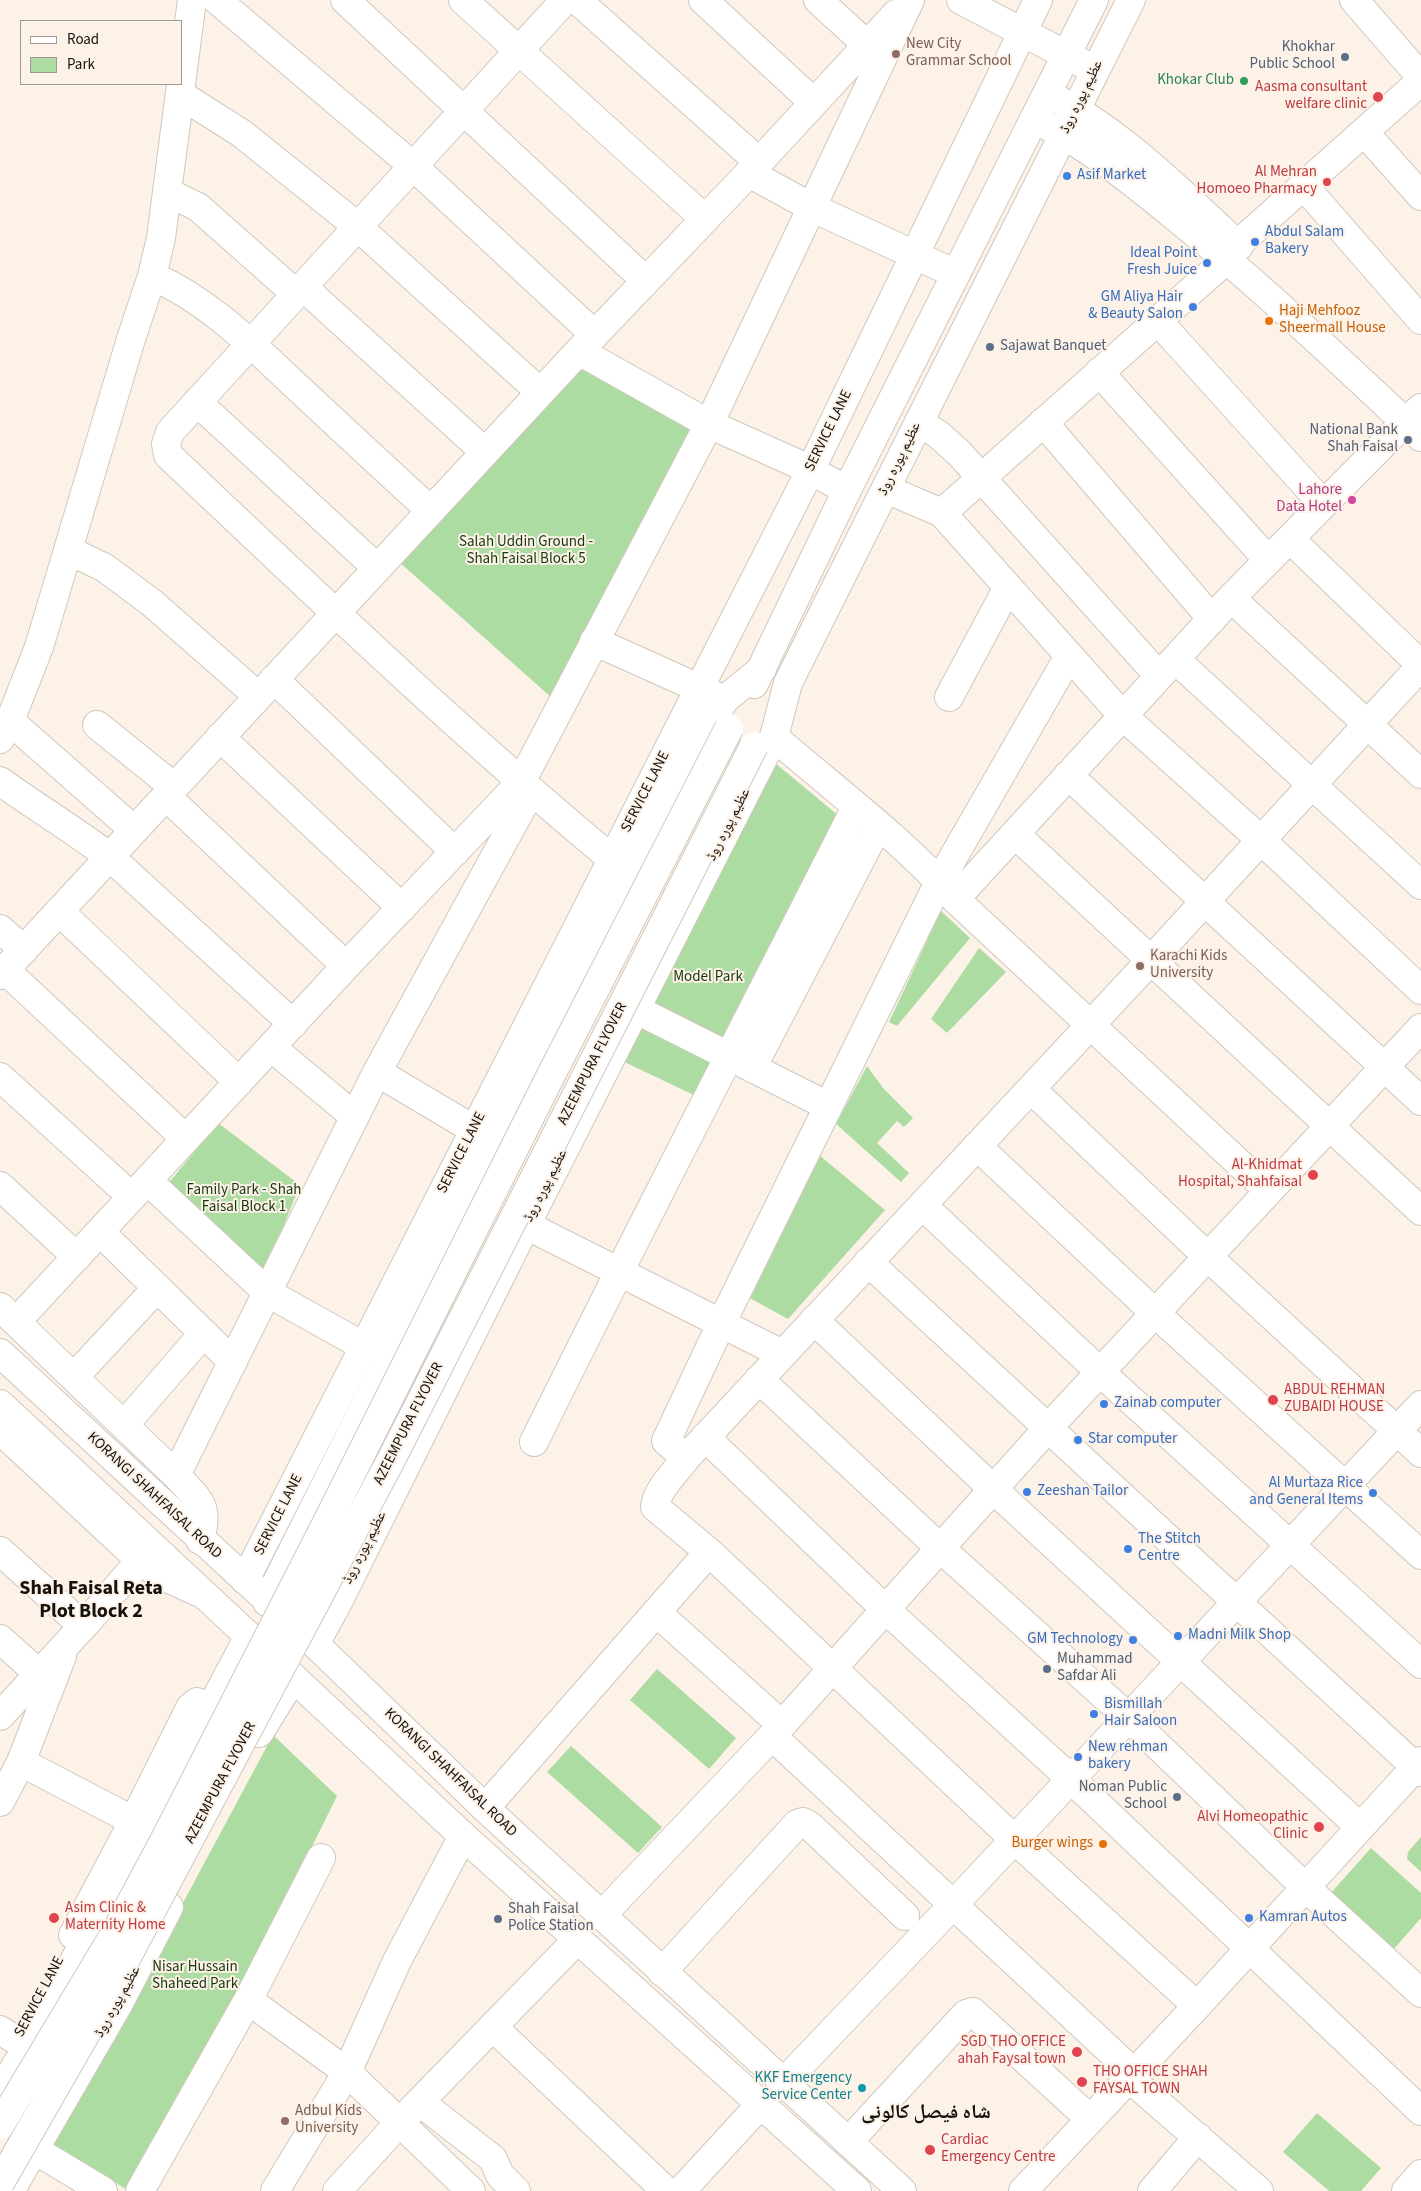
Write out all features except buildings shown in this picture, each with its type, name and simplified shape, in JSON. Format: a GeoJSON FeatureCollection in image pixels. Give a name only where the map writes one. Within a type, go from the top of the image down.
{"type":"FeatureCollection","features":[{"type":"Feature","properties":{"kind":"street"},"geometry":{"type":"LineString","coordinates":[[134,830],[5,730],[40,647],[152,276],[161,238],[191,13],[216,0],[413,166],[587,342],[709,424],[847,490]]}},
{"type":"Feature","properties":{"kind":"street"},"geometry":{"type":"LineString","coordinates":[[345,0],[646,281]]}},
{"type":"Feature","properties":{"kind":"street"},"geometry":{"type":"LineString","coordinates":[[463,0],[705,219]]}},
{"type":"Feature","properties":{"kind":"street"},"geometry":{"type":"LineString","coordinates":[[565,0],[170,432],[166,444],[168,456],[335,613],[526,787],[622,863]]}},
{"type":"Feature","properties":{"kind":"street"},"geometry":{"type":"LineString","coordinates":[[577,0],[754,167],[813,208],[956,274]]}},
{"type":"Feature","properties":{"kind":"street"},"geometry":{"type":"LineString","coordinates":[[703,0],[813,102]]}},
{"type":"Feature","properties":{"kind":"street"},"geometry":{"type":"LineString","coordinates":[[818,0],[866,44]]}},
{"type":"Feature","properties":{"kind":"street"},"geometry":{"type":"LineString","coordinates":[[186,1139],[3,972],[540,392],[754,167],[866,44],[910,0]]}},
{"type":"Feature","properties":{"kind":"street"},"geometry":{"type":"LineString","coordinates":[[176,1475],[268,1293],[354,1116],[526,787],[594,641],[709,424],[910,0]]}},
{"type":"Feature","properties":{"kind":"street"},"geometry":{"type":"LineString","coordinates":[[961,0],[1095,70]]}},
{"type":"Feature","properties":{"kind":"street","name":"SERVICE LANE"},"geometry":{"type":"LineString","coordinates":[[245,1580],[376,1352],[473,1129],[622,863],[699,687],[810,471],[1038,0]]}},
{"type":"Feature","properties":{"kind":"street"},"geometry":{"type":"LineString","coordinates":[[338,1602],[272,1590],[376,1352],[498,1140],[622,863],[724,700],[762,669],[847,490],[1094,0]]}},
{"type":"Feature","properties":{"kind":"street","name":"عظیم پورہ روڈ"},"geometry":{"type":"LineString","coordinates":[[788,683],[1131,0]]}},
{"type":"Feature","properties":{"kind":"street"},"geometry":{"type":"LineString","coordinates":[[1354,0],[1421,77]]}},
{"type":"Feature","properties":{"kind":"street"},"geometry":{"type":"LineString","coordinates":[[942,513],[1421,81]]}},
{"type":"Feature","properties":{"kind":"street"},"geometry":{"type":"LineString","coordinates":[[947,891],[1015,834],[1231,598],[1323,504],[1417,419],[1232,252],[1137,154],[1076,108],[1047,94]]}},
{"type":"Feature","properties":{"kind":"street"},"geometry":{"type":"LineString","coordinates":[[181,95],[241,133],[357,226],[540,392]]}},
{"type":"Feature","properties":{"kind":"street"},"geometry":{"type":"LineString","coordinates":[[1034,119],[1064,134],[1232,252]]}},
{"type":"Feature","properties":{"kind":"street"},"geometry":{"type":"LineString","coordinates":[[1364,132],[1421,196]]}},
{"type":"Feature","properties":{"kind":"street"},"geometry":{"type":"LineString","coordinates":[[1304,186],[1421,320]]}},
{"type":"Feature","properties":{"kind":"street"},"geometry":{"type":"LineString","coordinates":[[167,192],[198,207],[299,290],[485,452]]}},
{"type":"Feature","properties":{"kind":"street"},"geometry":{"type":"LineString","coordinates":[[152,276],[171,284],[194,299],[250,343],[430,510]]}},
{"type":"Feature","properties":{"kind":"street"},"geometry":{"type":"LineString","coordinates":[[1157,320],[1323,504]]}},
{"type":"Feature","properties":{"kind":"street"},"geometry":{"type":"LineString","coordinates":[[1099,372],[1268,560]]}},
{"type":"Feature","properties":{"kind":"street"},"geometry":{"type":"LineString","coordinates":[[197,402],[377,568]]}},
{"type":"Feature","properties":{"kind":"street"},"geometry":{"type":"LineString","coordinates":[[919,422],[939,435],[959,453],[981,478],[1167,667],[1312,784],[1421,884]]}},
{"type":"Feature","properties":{"kind":"street"},"geometry":{"type":"LineString","coordinates":[[1043,422],[1212,619]]}},
{"type":"Feature","properties":{"kind":"street"},"geometry":{"type":"LineString","coordinates":[[886,489],[942,513],[1122,716],[1261,840],[1421,990]]}},
{"type":"Feature","properties":{"kind":"street"},"geometry":{"type":"LineString","coordinates":[[1197,2006],[1015,1840],[709,1552],[655,1507],[660,1493],[705,1436],[1152,959],[1421,666],[1290,539]]}},
{"type":"Feature","properties":{"kind":"street"},"geometry":{"type":"LineString","coordinates":[[68,550],[105,568],[266,687],[455,852]]}},
{"type":"Feature","properties":{"kind":"street"},"geometry":{"type":"LineString","coordinates":[[949,697],[1008,587]]}},
{"type":"Feature","properties":{"kind":"street"},"geometry":{"type":"LineString","coordinates":[[1231,598],[1421,774]]}},
{"type":"Feature","properties":{"kind":"street"},"geometry":{"type":"LineString","coordinates":[[594,641],[699,687],[724,700]]}},
{"type":"Feature","properties":{"kind":"street"},"geometry":{"type":"LineString","coordinates":[[686,1458],[666,1441],[722,1322],[828,1106],[947,891],[1069,656]]}},
{"type":"Feature","properties":{"kind":"street","name":"AZEEMPURA FLYOVER"},"geometry":{"type":"LineString","coordinates":[[0,2125],[111,1940],[165,1839],[326,1524],[550,1077],[729,728],[762,669]]}},
{"type":"Feature","properties":{"kind":"street","name":"AZEEMPURA FLYOVER"},"geometry":{"type":"LineString","coordinates":[[0,2183],[98,2012],[386,1469],[764,742],[788,683]]}},
{"type":"Feature","properties":{"kind":"street"},"geometry":{"type":"LineString","coordinates":[[97,725],[170,791],[346,966]]}},
{"type":"Feature","properties":{"kind":"street"},"geometry":{"type":"LineString","coordinates":[[220,737],[402,908]]}},
{"type":"Feature","properties":{"kind":"street"},"geometry":{"type":"LineString","coordinates":[[764,742],[856,807],[878,826],[1269,1191]]}},
{"type":"Feature","properties":{"kind":"street","name":"عظیم پورہ روڈ"},"geometry":{"type":"LineString","coordinates":[[315,1644],[338,1602],[526,1225],[764,742]]}},
{"type":"Feature","properties":{"kind":"street"},"geometry":{"type":"LineString","coordinates":[[1068,775],[1421,1101]]}},
{"type":"Feature","properties":{"kind":"street"},"geometry":{"type":"LineString","coordinates":[[0,781],[36,807],[77,832],[110,857],[293,1024]]}},
{"type":"Feature","properties":{"kind":"street"},"geometry":{"type":"LineString","coordinates":[[200,1540],[204,1524],[202,1504],[176,1475],[124,1424],[8,1315],[77,1257],[346,966],[455,852],[526,787]]}},
{"type":"Feature","properties":{"kind":"street"},"geometry":{"type":"LineString","coordinates":[[741,1062],[856,807]]}},
{"type":"Feature","properties":{"kind":"street"},"geometry":{"type":"LineString","coordinates":[[534,1442],[618,1271],[878,826]]}},
{"type":"Feature","properties":{"kind":"street"},"geometry":{"type":"LineString","coordinates":[[1015,834],[1152,959],[1329,1127],[1421,1211]]}},
{"type":"Feature","properties":{"kind":"street"},"geometry":{"type":"LineString","coordinates":[[59,911],[239,1082]]}},
{"type":"Feature","properties":{"kind":"street"},"geometry":{"type":"LineString","coordinates":[[0,929],[24,950]]}},
{"type":"Feature","properties":{"kind":"street"},"geometry":{"type":"LineString","coordinates":[[643,1013],[828,1106]]}},
{"type":"Feature","properties":{"kind":"street"},"geometry":{"type":"LineString","coordinates":[[602,1916],[777,1731],[1047,1429],[1421,1028]]}},
{"type":"Feature","properties":{"kind":"street"},"geometry":{"type":"LineString","coordinates":[[271,1047],[354,1116]]}},
{"type":"Feature","properties":{"kind":"street"},"geometry":{"type":"LineString","coordinates":[[377,1072],[473,1129],[498,1140]]}},
{"type":"Feature","properties":{"kind":"street"},"geometry":{"type":"LineString","coordinates":[[0,1077],[268,1293],[376,1352]]}},
{"type":"Feature","properties":{"kind":"street"},"geometry":{"type":"LineString","coordinates":[[1031,1089],[1208,1257],[1421,1452]]}},
{"type":"Feature","properties":{"kind":"street"},"geometry":{"type":"LineString","coordinates":[[977,1146],[1155,1313],[1421,1555]]}},
{"type":"Feature","properties":{"kind":"street"},"geometry":{"type":"LineString","coordinates":[[0,1186],[77,1257]]}},
{"type":"Feature","properties":{"kind":"street"},"geometry":{"type":"LineString","coordinates":[[922,1205],[1100,1372],[1421,1664]]}},
{"type":"Feature","properties":{"kind":"street"},"geometry":{"type":"LineString","coordinates":[[526,1225],[722,1322],[782,1354]]}},
{"type":"Feature","properties":{"kind":"street"},"geometry":{"type":"LineString","coordinates":[[100,1232],[233,1362]]}},
{"type":"Feature","properties":{"kind":"street"},"geometry":{"type":"LineString","coordinates":[[868,1262],[1236,1604],[1419,1767],[1360,1827],[1197,2006],[1023,2191]]}},
{"type":"Feature","properties":{"kind":"street"},"geometry":{"type":"LineString","coordinates":[[74,1377],[157,1288]]}},
{"type":"Feature","properties":{"kind":"street"},"geometry":{"type":"LineString","coordinates":[[814,1320],[993,1489],[1360,1827]]}},
{"type":"Feature","properties":{"kind":"street"},"geometry":{"type":"LineString","coordinates":[[124,1424],[203,1334]]}},
{"type":"Feature","properties":{"kind":"street","name":"KORANGI SHAHFAISAL ROAD"},"geometry":{"type":"LineString","coordinates":[[0,1353],[245,1580],[272,1590],[315,1644],[485,1808],[902,2191]]}},
{"type":"Feature","properties":{"kind":"street"},"geometry":{"type":"LineString","coordinates":[[759,1379],[940,1548],[1129,1718],[1305,1888],[1421,1993]]}},
{"type":"Feature","properties":{"kind":"street"},"geometry":{"type":"LineString","coordinates":[[0,1404],[147,1553]]}},
{"type":"Feature","properties":{"kind":"street"},"geometry":{"type":"LineString","coordinates":[[783,2083],[1015,1840],[1421,1405]]}},
{"type":"Feature","properties":{"kind":"street"},"geometry":{"type":"LineString","coordinates":[[0,1430],[147,1553],[202,1594],[577,1940],[760,2106],[858,2191]]}},
{"type":"Feature","properties":{"kind":"street"},"geometry":{"type":"LineString","coordinates":[[705,1436],[885,1609],[1071,1780],[1421,2111]]}},
{"type":"Feature","properties":{"kind":"street"},"geometry":{"type":"LineString","coordinates":[[0,1551],[75,1634]]}},
{"type":"Feature","properties":{"kind":"street"},"geometry":{"type":"LineString","coordinates":[[485,1808],[709,1552]]}},
{"type":"Feature","properties":{"kind":"street"},"geometry":{"type":"LineString","coordinates":[[0,1716],[147,1553]]}},
{"type":"Feature","properties":{"kind":"street"},"geometry":{"type":"LineString","coordinates":[[656,1612],[1131,2075],[1259,2191]]}},
{"type":"Feature","properties":{"kind":"street"},"geometry":{"type":"LineString","coordinates":[[0,1802],[21,1762],[75,1634]]}},
{"type":"Feature","properties":{"kind":"street"},"geometry":{"type":"LineString","coordinates":[[0,2092],[15,2039],[140,1825],[217,1699],[248,1638]]}},
{"type":"Feature","properties":{"kind":"street"},"geometry":{"type":"LineString","coordinates":[[0,1639],[39,1674]]}},
{"type":"Feature","properties":{"kind":"street","name":"عظیم پورہ روڈ"},"geometry":{"type":"LineString","coordinates":[[10,2191],[118,2005],[265,1722],[293,1678]]}},
{"type":"Feature","properties":{"kind":"street"},"geometry":{"type":"LineString","coordinates":[[217,1699],[265,1722]]}},
{"type":"Feature","properties":{"kind":"street"},"geometry":{"type":"LineString","coordinates":[[21,1762],[140,1825]]}},
{"type":"Feature","properties":{"kind":"street"},"geometry":{"type":"LineString","coordinates":[[662,1972],[797,1824],[803,1822],[810,1826],[905,1916]]}},
{"type":"Feature","properties":{"kind":"street"},"geometry":{"type":"LineString","coordinates":[[275,2191],[347,2072],[397,1961],[463,1836]]}},
{"type":"Feature","properties":{"kind":"street"},"geometry":{"type":"LineString","coordinates":[[140,2191],[248,2000],[321,1858]]}},
{"type":"Feature","properties":{"kind":"street"},"geometry":{"type":"LineString","coordinates":[[346,2188],[399,2123],[577,1940]]}},
{"type":"Feature","properties":{"kind":"street"},"geometry":{"type":"LineString","coordinates":[[248,2000],[347,2072],[471,2191]]}},
{"type":"Feature","properties":{"kind":"street"},"geometry":{"type":"LineString","coordinates":[[848,2142],[966,2014],[973,2012],[1090,2119]]}},
{"type":"Feature","properties":{"kind":"street"},"geometry":{"type":"LineString","coordinates":[[492,2027],[666,2191]]}},
{"type":"Feature","properties":{"kind":"street","name":"SERVICE LANE"},"geometry":{"type":"LineString","coordinates":[[0,2068],[15,2039]]}},
{"type":"Feature","properties":{"kind":"street"},"geometry":{"type":"LineString","coordinates":[[420,2102],[494,2159],[500,2175],[516,2191]]}},
{"type":"Feature","properties":{"kind":"street"},"geometry":{"type":"LineString","coordinates":[[681,2191],[760,2106]]}},
{"type":"Feature","properties":{"kind":"street"},"geometry":{"type":"LineString","coordinates":[[1152,2191],[1198,2137]]}},
{"type":"Feature","properties":{"kind":"street"},"geometry":{"type":"LineString","coordinates":[[35,2150],[103,2191]]}},
{"type":"Feature","properties":{"kind":"street"},"geometry":{"type":"LineString","coordinates":[[1406,2191],[1421,2174]]}},
{"type":"Feature","properties":{"kind":"green space","name":"Salah Uddin Ground - Shah Faisal Block 5"},"geometry":{"type":"Polygon","coordinates":[[[585,354],[692,428],[552,698],[397,560],[585,354]]]}},
{"type":"Feature","properties":{"kind":"green space","name":"Model Park"},"geometry":{"type":"Polygon","coordinates":[[[769,758],[839,816],[728,1041],[646,998],[769,758]]]}},
{"type":"Feature","properties":{"kind":"green space"},"geometry":{"type":"Polygon","coordinates":[[[941,911],[970,938],[897,1026],[889,1022],[941,911]]]}},
{"type":"Feature","properties":{"kind":"green space"},"geometry":{"type":"Polygon","coordinates":[[[979,948],[1006,972],[947,1033],[931,1019],[979,948]]]}},
{"type":"Feature","properties":{"kind":"green space"},"geometry":{"type":"Polygon","coordinates":[[[635,1023],[714,1059],[696,1096],[618,1059],[635,1023]]]}},
{"type":"Feature","properties":{"kind":"green space"},"geometry":{"type":"Polygon","coordinates":[[[867,1066],[883,1088],[913,1118],[904,1127],[897,1121],[877,1143],[909,1173],[901,1182],[836,1124],[867,1066]]]}},
{"type":"Feature","properties":{"kind":"green space","name":"Family Park - Shah Faisal Block 1"},"geometry":{"type":"Polygon","coordinates":[[[218,1123],[300,1185],[261,1282],[167,1185],[218,1123]]]}},
{"type":"Feature","properties":{"kind":"green space"},"geometry":{"type":"Polygon","coordinates":[[[818,1154],[885,1210],[788,1319],[746,1296],[818,1154]]]}},
{"type":"Feature","properties":{"kind":"green space"},"geometry":{"type":"Polygon","coordinates":[[[657,1669],[736,1738],[709,1769],[630,1700],[657,1669]]]}},
{"type":"Feature","properties":{"kind":"green space","name":"Nisar Hussain Shaheed Park"},"geometry":{"type":"Polygon","coordinates":[[[273,1735],[337,1796],[238,1996],[126,2189],[53,2145],[273,1735]]]}},
{"type":"Feature","properties":{"kind":"green space"},"geometry":{"type":"Polygon","coordinates":[[[571,1746],[662,1827],[638,1853],[547,1772],[571,1746]]]}},
{"type":"Feature","properties":{"kind":"green space"},"geometry":{"type":"Polygon","coordinates":[[[1421,1837],[1421,1872],[1407,1859],[1408,1852],[1421,1837]]]}},
{"type":"Feature","properties":{"kind":"green space"},"geometry":{"type":"Polygon","coordinates":[[[1371,1848],[1421,1893],[1421,1918],[1393,1950],[1330,1894],[1371,1848]]]}},
{"type":"Feature","properties":{"kind":"green space"},"geometry":{"type":"Polygon","coordinates":[[[1317,2113],[1381,2168],[1361,2191],[1329,2191],[1283,2152],[1317,2113]]]}},
{"type":"Feature","properties":{"kind":"place","name":"New City Grammar School"},"geometry":{"type":"Point","coordinates":[896,54]}},
{"type":"Feature","properties":{"kind":"place","name":"Khokhar Public School"},"geometry":{"type":"Point","coordinates":[1345,57]}},
{"type":"Feature","properties":{"kind":"place","name":"Khokar Club"},"geometry":{"type":"Point","coordinates":[1244,81]}},
{"type":"Feature","properties":{"kind":"place","name":"Aasma consultant welfare clinic"},"geometry":{"type":"Point","coordinates":[1378,97]}},
{"type":"Feature","properties":{"kind":"place","name":"Asif Market"},"geometry":{"type":"Point","coordinates":[1067,176]}},
{"type":"Feature","properties":{"kind":"place","name":"Al Mehran Homoeo Pharmacy"},"geometry":{"type":"Point","coordinates":[1327,182]}},
{"type":"Feature","properties":{"kind":"place","name":"Abdul Salam Bakery"},"geometry":{"type":"Point","coordinates":[1255,242]}},
{"type":"Feature","properties":{"kind":"place","name":"Ideal Point Fresh Juice"},"geometry":{"type":"Point","coordinates":[1207,263]}},
{"type":"Feature","properties":{"kind":"place","name":"GM Aliya Hair & Beauty Salon"},"geometry":{"type":"Point","coordinates":[1193,307]}},
{"type":"Feature","properties":{"kind":"place","name":"Haji Mehfooz Sheermall House"},"geometry":{"type":"Point","coordinates":[1269,321]}},
{"type":"Feature","properties":{"kind":"place","name":"Sajawat Banquet"},"geometry":{"type":"Point","coordinates":[990,347]}},
{"type":"Feature","properties":{"kind":"place","name":"National Bank Shah Faisal"},"geometry":{"type":"Point","coordinates":[1408,440]}},
{"type":"Feature","properties":{"kind":"place","name":"Lahore Data Hotel"},"geometry":{"type":"Point","coordinates":[1352,500]}},
{"type":"Feature","properties":{"kind":"place","name":"Karachi Kids University"},"geometry":{"type":"Point","coordinates":[1140,966]}},
{"type":"Feature","properties":{"kind":"place","name":"Al-Khidmat Hospital, Shahfaisal"},"geometry":{"type":"Point","coordinates":[1313,1175]}},
{"type":"Feature","properties":{"kind":"place","name":"ABDUL REHMAN ZUBAIDI HOUSE"},"geometry":{"type":"Point","coordinates":[1273,1400]}},
{"type":"Feature","properties":{"kind":"place","name":"Zainab computer"},"geometry":{"type":"Point","coordinates":[1104,1404]}},
{"type":"Feature","properties":{"kind":"place","name":"Star computer"},"geometry":{"type":"Point","coordinates":[1078,1440]}},
{"type":"Feature","properties":{"kind":"place","name":"Zeeshan Tailor"},"geometry":{"type":"Point","coordinates":[1027,1492]}},
{"type":"Feature","properties":{"kind":"place","name":"Al Murtaza Rice and General Items"},"geometry":{"type":"Point","coordinates":[1373,1493]}},
{"type":"Feature","properties":{"kind":"place","name":"The Stitch Centre"},"geometry":{"type":"Point","coordinates":[1128,1549]}},
{"type":"Feature","properties":{"kind":"place","name":"Madni Milk Shop"},"geometry":{"type":"Point","coordinates":[1178,1636]}},
{"type":"Feature","properties":{"kind":"place","name":"GM Technology"},"geometry":{"type":"Point","coordinates":[1133,1640]}},
{"type":"Feature","properties":{"kind":"place","name":"Muhammad Safdar Ali"},"geometry":{"type":"Point","coordinates":[1047,1669]}},
{"type":"Feature","properties":{"kind":"place","name":"Bismillah Hair Saloon"},"geometry":{"type":"Point","coordinates":[1094,1714]}},
{"type":"Feature","properties":{"kind":"place","name":"New rehman bakery"},"geometry":{"type":"Point","coordinates":[1078,1757]}},
{"type":"Feature","properties":{"kind":"place","name":"Noman Public School"},"geometry":{"type":"Point","coordinates":[1177,1797]}},
{"type":"Feature","properties":{"kind":"place","name":"Alvi Homeopathic Clinic"},"geometry":{"type":"Point","coordinates":[1319,1827]}},
{"type":"Feature","properties":{"kind":"place","name":"Burger wings"},"geometry":{"type":"Point","coordinates":[1103,1844]}},
{"type":"Feature","properties":{"kind":"place","name":"Asim Clinic & Maternity Home"},"geometry":{"type":"Point","coordinates":[54,1918]}},
{"type":"Feature","properties":{"kind":"place","name":"Kamran Autos"},"geometry":{"type":"Point","coordinates":[1249,1918]}},
{"type":"Feature","properties":{"kind":"place","name":"Shah Faisal Police Station"},"geometry":{"type":"Point","coordinates":[498,1919]}},
{"type":"Feature","properties":{"kind":"place","name":"SGD THO OFFICE ahah Faysal town"},"geometry":{"type":"Point","coordinates":[1077,2052]}},
{"type":"Feature","properties":{"kind":"place","name":"THO OFFICE SHAH FAYSAL TOWN"},"geometry":{"type":"Point","coordinates":[1082,2082]}},
{"type":"Feature","properties":{"kind":"place","name":"KKF Emergency Service Center"},"geometry":{"type":"Point","coordinates":[862,2088]}},
{"type":"Feature","properties":{"kind":"place","name":"Adbul Kids University"},"geometry":{"type":"Point","coordinates":[285,2121]}},
{"type":"Feature","properties":{"kind":"place","name":"Cardiac Emergency Centre"},"geometry":{"type":"Point","coordinates":[930,2150]}},
{"type":"Feature","properties":{"kind":"district","name":"Shah Faisal Reta Plot Block 2"},"geometry":{"type":"Point","coordinates":[91,1602]}},
{"type":"Feature","properties":{"kind":"district","name":"شاہ فیصل کالونی"},"geometry":{"type":"Point","coordinates":[926,2114]}}]}
